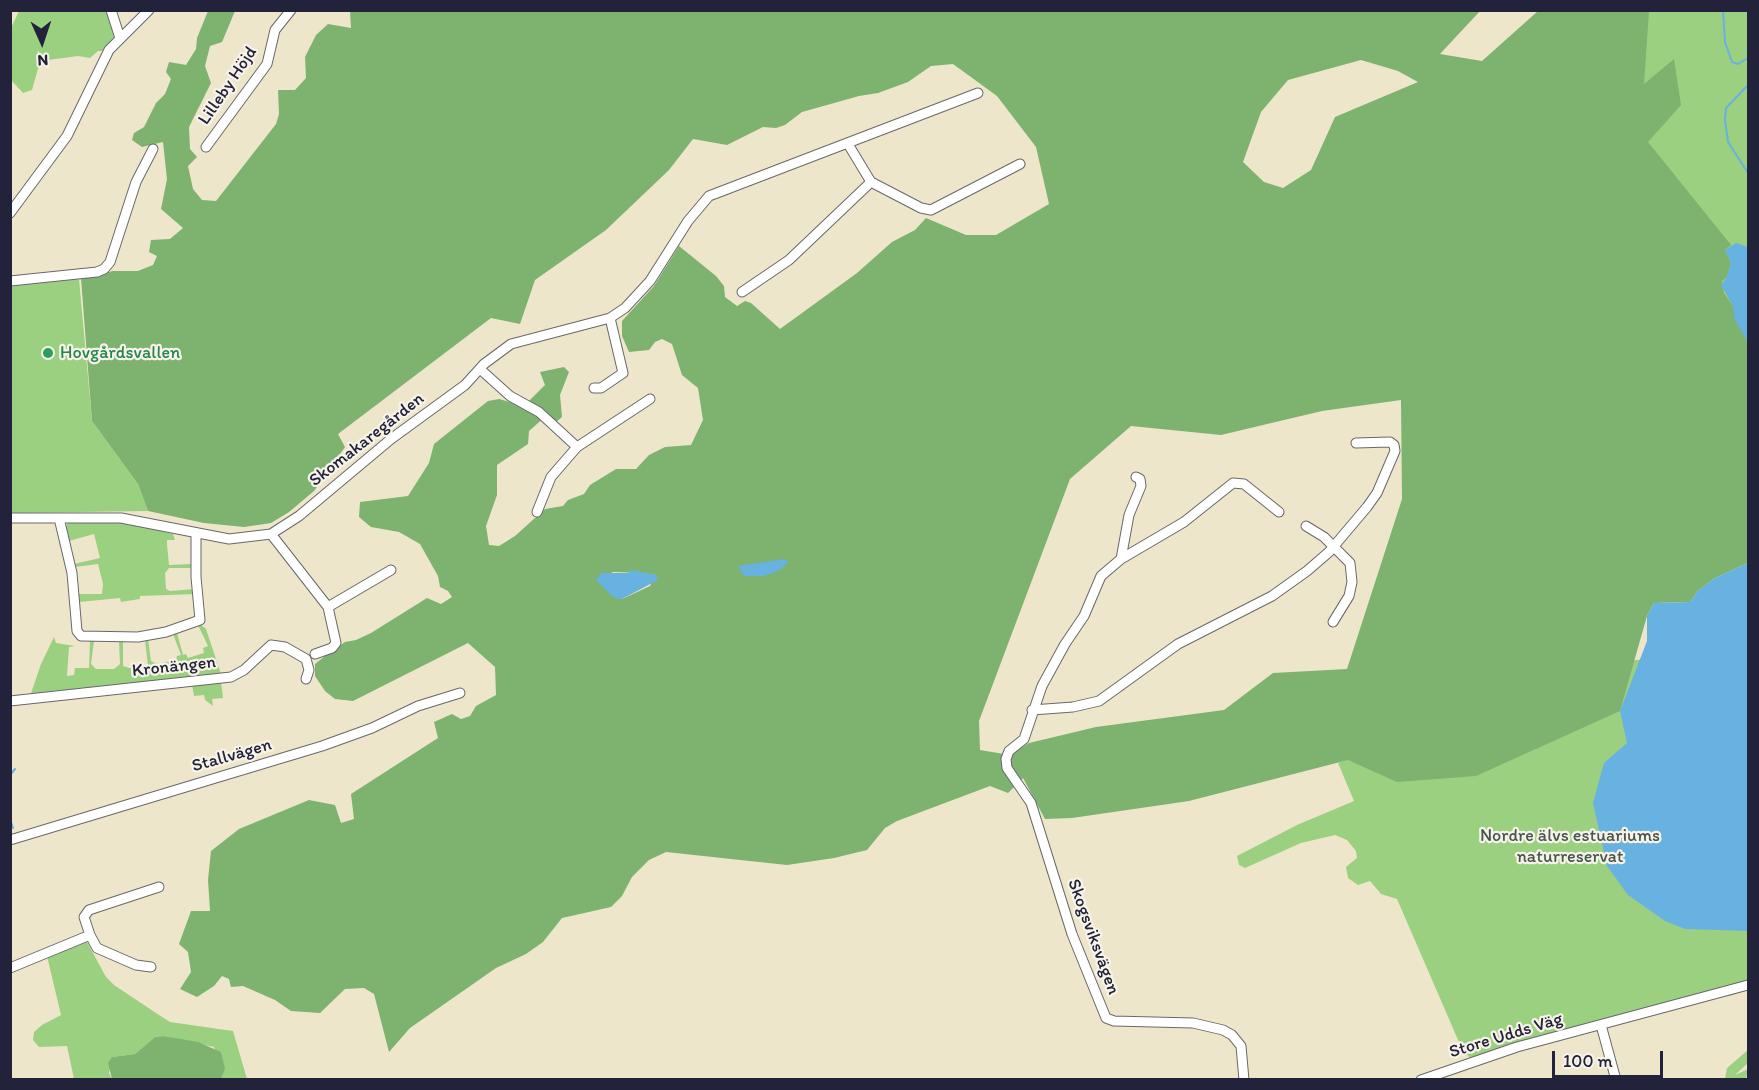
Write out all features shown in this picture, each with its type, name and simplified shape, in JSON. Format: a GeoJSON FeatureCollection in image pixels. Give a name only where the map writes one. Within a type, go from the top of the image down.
{"type":"FeatureCollection","features":[{"type":"Feature","properties":{"kind":"street"},"geometry":{"type":"LineString","coordinates":[[111,10],[120,38]]}},
{"type":"Feature","properties":{"kind":"street"},"geometry":{"type":"LineString","coordinates":[[10,213],[67,136],[105,58],[120,38],[149,10]]}},
{"type":"Feature","properties":{"kind":"street","name":"Lilleby Höjd"},"geometry":{"type":"LineString","coordinates":[[206,147],[267,64],[275,30],[291,10]]}},
{"type":"Feature","properties":{"kind":"street","name":"Skomakaregården"},"geometry":{"type":"LineString","coordinates":[[10,518],[139,520],[196,534],[230,538],[272,534],[299,516],[391,439],[465,385],[497,353],[517,341],[610,318],[625,308],[650,281],[688,221],[709,196],[978,93]]}},
{"type":"Feature","properties":{"kind":"street"},"geometry":{"type":"LineString","coordinates":[[848,144],[871,182],[921,208],[931,210],[1020,164]]}},
{"type":"Feature","properties":{"kind":"street"},"geometry":{"type":"LineString","coordinates":[[10,281],[97,272],[104,269],[110,262],[136,182],[153,149]]}},
{"type":"Feature","properties":{"kind":"street"},"geometry":{"type":"LineString","coordinates":[[742,292],[789,260],[871,182]]}},
{"type":"Feature","properties":{"kind":"street"},"geometry":{"type":"LineString","coordinates":[[594,388],[601,388],[623,373],[610,318]]}},
{"type":"Feature","properties":{"kind":"street"},"geometry":{"type":"LineString","coordinates":[[480,369],[510,396],[539,412],[577,447]]}},
{"type":"Feature","properties":{"kind":"street"},"geometry":{"type":"LineString","coordinates":[[537,512],[551,477],[577,447],[650,399]]}},
{"type":"Feature","properties":{"kind":"street"},"geometry":{"type":"LineString","coordinates":[[1032,710],[1086,705],[1099,701],[1178,644],[1286,587],[1334,546],[1377,493],[1395,451],[1394,445],[1389,442],[1356,443]]}},
{"type":"Feature","properties":{"kind":"street"},"geometry":{"type":"LineString","coordinates":[[1122,559],[1126,523],[1141,486],[1140,479],[1136,477]]}},
{"type":"Feature","properties":{"kind":"street","name":"Skogsviksvägen"},"geometry":{"type":"LineString","coordinates":[[1244,1080],[1241,1046],[1232,1035],[1193,1023],[1114,1021],[1104,1014],[1072,934],[1031,803],[1006,765],[1007,755],[1024,739],[1032,710],[1065,644],[1089,607],[1097,582],[1122,559],[1176,528],[1233,483],[1244,484],[1279,512]]}},
{"type":"Feature","properties":{"kind":"street"},"geometry":{"type":"LineString","coordinates":[[59,518],[72,573],[77,631],[81,636],[138,637],[166,632],[200,620],[196,577],[196,534]]}},
{"type":"Feature","properties":{"kind":"street"},"geometry":{"type":"LineString","coordinates":[[1306,526],[1334,546],[1350,563],[1352,582],[1345,606],[1333,622]]}},
{"type":"Feature","properties":{"kind":"street"},"geometry":{"type":"LineString","coordinates":[[272,534],[286,557],[328,607],[336,643],[332,648],[315,654]]}},
{"type":"Feature","properties":{"kind":"street"},"geometry":{"type":"LineString","coordinates":[[328,607],[391,570]]}},
{"type":"Feature","properties":{"kind":"street","name":"Kronängen"},"geometry":{"type":"LineString","coordinates":[[10,701],[231,677],[244,670],[272,645],[285,647],[306,659],[309,670],[306,679]]}},
{"type":"Feature","properties":{"kind":"street","name":"Stallvägen"},"geometry":{"type":"LineString","coordinates":[[10,840],[322,746],[372,728],[418,706],[460,693]]}},
{"type":"Feature","properties":{"kind":"street"},"geometry":{"type":"LineString","coordinates":[[151,967],[136,965],[97,948],[84,917],[89,910],[159,887]]}},
{"type":"Feature","properties":{"kind":"street"},"geometry":{"type":"LineString","coordinates":[[10,968],[90,935]]}},
{"type":"Feature","properties":{"kind":"street","name":"Store Udds Väg"},"geometry":{"type":"LineString","coordinates":[[1421,1080],[1517,1047],[1749,985]]}},
{"type":"Feature","properties":{"kind":"street"},"geometry":{"type":"LineString","coordinates":[[1601,1025],[1617,1080]]}},
{"type":"Feature","properties":{"kind":"green space"},"geometry":{"type":"Polygon","coordinates":[[[1481,10],[1440,54],[1482,61],[1538,11],[1649,11],[1644,84],[1674,59],[1681,105],[1648,142],[1731,245],[1725,250],[1731,263],[1727,277],[1722,281],[1724,293],[1733,306],[1748,342],[1748,563],[1713,579],[1698,591],[1690,602],[1654,603],[1647,616],[1620,711],[1476,776],[1397,782],[1348,760],[1189,801],[1072,818],[1045,819],[1023,778],[1008,793],[990,786],[897,821],[885,828],[867,850],[834,858],[787,865],[666,852],[649,860],[632,877],[622,896],[611,907],[562,918],[543,942],[526,954],[496,968],[410,1028],[389,1052],[374,994],[364,988],[345,989],[320,1013],[291,1011],[275,1000],[243,986],[231,987],[229,979],[222,976],[214,986],[197,997],[180,989],[191,972],[188,952],[179,944],[191,911],[210,911],[208,880],[211,851],[239,829],[309,800],[335,805],[341,823],[354,819],[351,794],[438,738],[434,722],[452,714],[461,719],[470,716],[476,706],[496,695],[495,667],[468,643],[353,701],[335,699],[325,691],[315,676],[315,664],[330,652],[345,642],[371,633],[427,598],[441,604],[452,597],[448,591],[440,587],[438,576],[420,544],[399,532],[371,527],[359,517],[360,502],[408,496],[429,463],[434,444],[488,401],[499,399],[517,404],[529,401],[545,385],[540,372],[564,367],[569,372],[560,395],[562,417],[556,422],[546,416],[529,431],[528,444],[497,465],[497,495],[486,526],[489,545],[499,546],[515,536],[545,509],[563,506],[568,500],[584,494],[590,485],[616,469],[636,469],[649,455],[665,447],[691,445],[703,420],[698,388],[682,375],[672,344],[662,339],[655,342],[649,350],[629,352],[622,336],[622,321],[654,286],[679,246],[716,276],[724,286],[725,297],[737,306],[745,301],[751,303],[780,329],[857,273],[892,242],[915,230],[926,218],[966,235],[996,235],[1049,204],[1036,147],[997,96],[953,64],[931,66],[908,82],[878,93],[802,112],[785,125],[776,128],[763,127],[727,145],[693,139],[669,170],[606,230],[535,280],[520,324],[491,318],[338,434],[345,447],[314,491],[289,512],[271,523],[244,527],[204,523],[148,511],[138,484],[92,421],[81,278],[113,271],[138,271],[153,265],[157,256],[149,252],[151,240],[170,239],[183,228],[161,209],[167,179],[163,142],[142,147],[132,140],[134,133],[144,127],[156,103],[165,94],[171,79],[166,72],[169,62],[186,65],[196,49],[197,38],[208,11],[235,11],[222,42],[210,46],[205,66],[211,83],[189,127],[190,149],[197,157],[188,166],[193,189],[202,200],[216,201],[276,124],[279,114],[278,90],[295,90],[306,78],[305,57],[316,35],[328,24],[351,28],[350,11],[1481,10]],[[1361,60],[1288,80],[1261,112],[1243,162],[1264,182],[1283,188],[1311,170],[1335,117],[1418,82],[1398,71],[1361,60]],[[1401,400],[1322,411],[1221,435],[1131,426],[1070,479],[979,721],[980,750],[1010,755],[1029,743],[1096,727],[1224,710],[1273,673],[1347,669],[1402,499],[1401,400]],[[612,572],[622,599],[650,586],[655,575],[612,572]]]}},
{"type":"Feature","properties":{"kind":"green space"},"geometry":{"type":"Polygon","coordinates":[[[19,11],[108,11],[114,37],[102,51],[98,51],[90,58],[78,56],[48,60],[39,65],[32,90],[23,93],[11,80],[11,28],[19,11]]]}},
{"type":"Feature","properties":{"kind":"green space"},"geometry":{"type":"Polygon","coordinates":[[[1636,11],[1748,11],[1748,400],[1600,146],[1636,11]]]}},
{"type":"Feature","properties":{"kind":"green space","name":"Hovgårdsvallen"},"geometry":{"type":"Polygon","coordinates":[[[79,279],[92,421],[138,484],[148,511],[11,513],[11,284],[79,279]]]}},
{"type":"Feature","properties":{"kind":"green space"},"geometry":{"type":"Polygon","coordinates":[[[68,522],[125,522],[173,534],[175,540],[167,540],[169,565],[192,564],[192,568],[169,568],[165,573],[166,589],[170,591],[195,589],[196,594],[140,596],[140,599],[121,602],[120,598],[79,602],[79,594],[102,594],[103,584],[98,564],[75,567],[74,564],[100,558],[94,534],[69,541],[65,530],[68,522]]]}},
{"type":"Feature","properties":{"kind":"green space","name":"Nordre älvs estuariums naturreservat"},"geometry":{"type":"Polygon","coordinates":[[[1748,570],[1748,990],[1729,996],[1727,989],[1470,1060],[1468,1055],[1465,1056],[1397,899],[1381,894],[1370,881],[1358,885],[1348,878],[1346,867],[1357,858],[1356,851],[1347,840],[1335,835],[1301,843],[1245,868],[1239,865],[1237,856],[1297,825],[1354,801],[1338,763],[1591,664],[1670,657],[1748,570]]]}},
{"type":"Feature","properties":{"kind":"green space"},"geometry":{"type":"Polygon","coordinates":[[[198,625],[206,629],[221,674],[29,699],[41,664],[54,637],[56,643],[75,646],[69,647],[67,676],[74,675],[75,668],[89,668],[90,641],[94,641],[91,664],[96,669],[114,669],[120,664],[119,642],[123,642],[123,666],[129,668],[148,666],[145,640],[148,639],[151,661],[157,664],[176,660],[177,656],[181,655],[173,634],[177,633],[183,655],[186,654],[188,658],[204,653],[203,648],[208,646],[198,625]]]}},
{"type":"Feature","properties":{"kind":"green space"},"geometry":{"type":"Polygon","coordinates":[[[221,682],[223,698],[212,699],[213,706],[205,700],[204,695],[194,696],[192,685],[221,682]]]}},
{"type":"Feature","properties":{"kind":"green space"},"geometry":{"type":"Polygon","coordinates":[[[87,942],[106,977],[114,985],[170,1022],[233,1031],[247,1079],[219,1079],[221,1078],[214,1047],[163,1036],[155,1037],[135,1054],[112,1057],[109,1073],[112,1079],[74,1079],[67,1046],[39,1047],[33,1040],[34,1032],[61,1015],[47,956],[87,942]]]}},
{"type":"Feature","properties":{"kind":"green space"},"geometry":{"type":"Polygon","coordinates":[[[163,1036],[198,1042],[221,1052],[225,1069],[221,1078],[112,1079],[108,1063],[112,1057],[135,1054],[155,1037],[163,1036]]]}},
{"type":"Feature","properties":{"kind":"green space"},"geometry":{"type":"Polygon","coordinates":[[[1748,1050],[1748,1063],[1735,1075],[1748,1069],[1746,1079],[1725,1079],[1727,1068],[1748,1050]]]}},
{"type":"Feature","properties":{"kind":"water"},"geometry":{"type":"Polygon","coordinates":[[[1736,243],[1748,247],[1748,343],[1734,318],[1733,306],[1721,285],[1727,277],[1731,263],[1725,250],[1736,243]]]}},
{"type":"Feature","properties":{"kind":"water"},"geometry":{"type":"Polygon","coordinates":[[[784,559],[789,562],[778,571],[764,576],[744,576],[738,566],[784,559]]]}},
{"type":"Feature","properties":{"kind":"water"},"geometry":{"type":"Polygon","coordinates":[[[1748,563],[1748,931],[1685,929],[1665,921],[1628,895],[1607,866],[1593,803],[1604,763],[1627,743],[1620,711],[1647,641],[1647,616],[1654,603],[1690,602],[1698,591],[1713,579],[1748,563]]]}},
{"type":"Feature","properties":{"kind":"water"},"geometry":{"type":"Polygon","coordinates":[[[632,570],[656,575],[658,580],[622,599],[614,598],[596,580],[601,573],[628,573],[632,570]]]}},
{"type":"Feature","properties":{"kind":"waterway"},"geometry":{"type":"LineString","coordinates":[[1723,10],[1725,42],[1732,62],[1738,64],[1748,58]]}},
{"type":"Feature","properties":{"kind":"waterway"},"geometry":{"type":"LineString","coordinates":[[1748,85],[1726,108],[1725,120],[1728,142],[1748,173]]}},
{"type":"Feature","properties":{"kind":"waterway"},"geometry":{"type":"LineString","coordinates":[[10,775],[15,769]]}},
{"type":"Feature","properties":{"kind":"waterway"},"geometry":{"type":"LineString","coordinates":[[10,819],[13,828]]}},
{"type":"Feature","properties":{"kind":"place","name":"Hovgårdsvallen"},"geometry":{"type":"Point","coordinates":[48,353]}}]}
